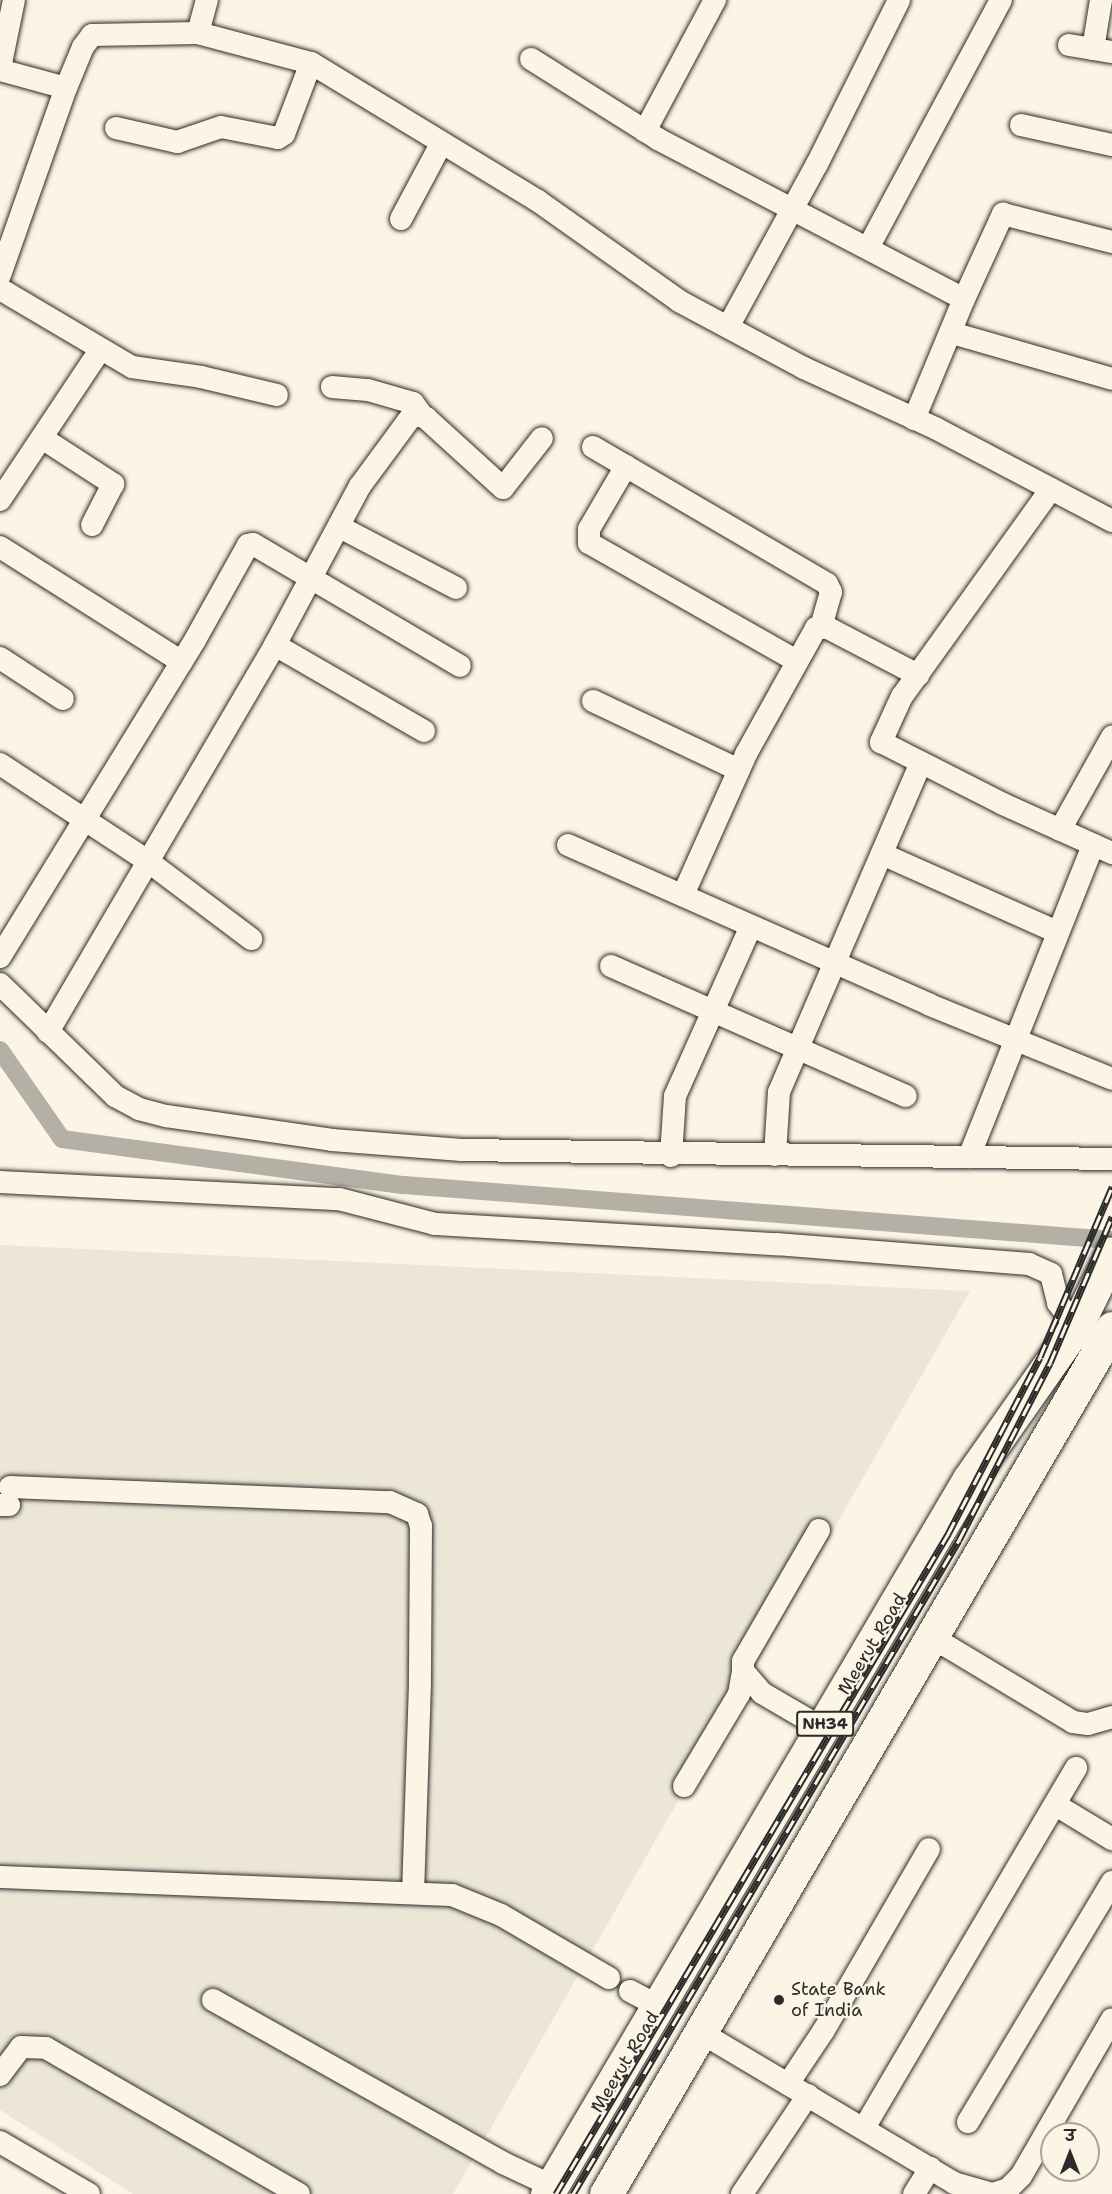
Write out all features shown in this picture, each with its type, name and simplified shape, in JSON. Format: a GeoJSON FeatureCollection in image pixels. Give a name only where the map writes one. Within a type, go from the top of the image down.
{"type":"FeatureCollection","features":[{"type":"Feature","properties":{"kind":"highway","name":"Meerut Road"},"geometry":{"type":"LineString","coordinates":[[549,2190],[644,1998],[822,1728],[969,1479],[1076,1327],[1109,1260]]}},
{"type":"Feature","properties":{"kind":"highway","name":"NH34"},"geometry":{"type":"LineString","coordinates":[[606,2194],[1112,1328]]}},
{"type":"Feature","properties":{"kind":"street"},"geometry":{"type":"LineString","coordinates":[[14,0],[0,69],[66,88]]}},
{"type":"Feature","properties":{"kind":"street"},"geometry":{"type":"LineString","coordinates":[[198,33],[207,0]]}},
{"type":"Feature","properties":{"kind":"street"},"geometry":{"type":"LineString","coordinates":[[645,131],[715,0]]}},
{"type":"Feature","properties":{"kind":"street"},"geometry":{"type":"LineString","coordinates":[[728,327],[792,209],[899,0]]}},
{"type":"Feature","properties":{"kind":"street"},"geometry":{"type":"LineString","coordinates":[[868,248],[1001,0]]}},
{"type":"Feature","properties":{"kind":"street"},"geometry":{"type":"LineString","coordinates":[[1069,45],[1102,50],[1101,0]]}},
{"type":"Feature","properties":{"kind":"street"},"geometry":{"type":"LineString","coordinates":[[0,275],[66,88],[83,47],[92,35],[198,33],[310,63],[538,201],[679,301],[1112,521]]}},
{"type":"Feature","properties":{"kind":"street"},"geometry":{"type":"LineString","coordinates":[[531,59],[645,131],[964,300]]}},
{"type":"Feature","properties":{"kind":"street"},"geometry":{"type":"LineString","coordinates":[[116,128],[177,142],[221,127],[278,138],[284,134],[310,63]]}},
{"type":"Feature","properties":{"kind":"street"},"geometry":{"type":"LineString","coordinates":[[1021,125],[1112,145]]}},
{"type":"Feature","properties":{"kind":"street"},"geometry":{"type":"LineString","coordinates":[[401,219],[441,144]]}},
{"type":"Feature","properties":{"kind":"street"},"geometry":{"type":"LineString","coordinates":[[914,419],[1003,214],[1111,237]]}},
{"type":"Feature","properties":{"kind":"street"},"geometry":{"type":"LineString","coordinates":[[0,289],[100,350],[140,369],[201,377],[277,395]]}},
{"type":"Feature","properties":{"kind":"street"},"geometry":{"type":"LineString","coordinates":[[952,333],[1112,379]]}},
{"type":"Feature","properties":{"kind":"street"},"geometry":{"type":"LineString","coordinates":[[0,500],[100,350]]}},
{"type":"Feature","properties":{"kind":"street"},"geometry":{"type":"LineString","coordinates":[[332,387],[368,390],[413,403],[421,414],[503,488],[542,438]]}},
{"type":"Feature","properties":{"kind":"street"},"geometry":{"type":"LineString","coordinates":[[48,1032],[275,645],[365,478],[413,414],[421,414]]}},
{"type":"Feature","properties":{"kind":"street"},"geometry":{"type":"LineString","coordinates":[[42,438],[113,484],[92,525]]}},
{"type":"Feature","properties":{"kind":"street"},"geometry":{"type":"LineString","coordinates":[[593,447],[827,584],[831,592],[821,627],[812,634],[739,770],[682,895]]}},
{"type":"Feature","properties":{"kind":"street"},"geometry":{"type":"LineString","coordinates":[[626,466],[589,529],[589,543],[797,661]]}},
{"type":"Feature","properties":{"kind":"street"},"geometry":{"type":"LineString","coordinates":[[969,1157],[1013,1039],[1057,932],[1102,849],[885,748],[880,736],[918,675],[1051,489]]}},
{"type":"Feature","properties":{"kind":"street"},"geometry":{"type":"LineString","coordinates":[[339,527],[456,588]]}},
{"type":"Feature","properties":{"kind":"street"},"geometry":{"type":"LineString","coordinates":[[0,957],[182,662],[248,545],[253,544],[460,666]]}},
{"type":"Feature","properties":{"kind":"street"},"geometry":{"type":"LineString","coordinates":[[0,547],[182,662]]}},
{"type":"Feature","properties":{"kind":"street"},"geometry":{"type":"LineString","coordinates":[[821,627],[918,675]]}},
{"type":"Feature","properties":{"kind":"street"},"geometry":{"type":"LineString","coordinates":[[275,645],[424,731]]}},
{"type":"Feature","properties":{"kind":"street"},"geometry":{"type":"LineString","coordinates":[[0,658],[63,699]]}},
{"type":"Feature","properties":{"kind":"street"},"geometry":{"type":"LineString","coordinates":[[593,701],[739,770]]}},
{"type":"Feature","properties":{"kind":"street"},"geometry":{"type":"LineString","coordinates":[[1060,830],[1112,737]]}},
{"type":"Feature","properties":{"kind":"street"},"geometry":{"type":"LineString","coordinates":[[0,764],[149,862],[251,939]]}},
{"type":"Feature","properties":{"kind":"street"},"geometry":{"type":"LineString","coordinates":[[775,1155],[777,1101],[920,765]]}},
{"type":"Feature","properties":{"kind":"street"},"geometry":{"type":"LineString","coordinates":[[568,845],[835,963],[1112,1079]]}},
{"type":"Feature","properties":{"kind":"street"},"geometry":{"type":"LineString","coordinates":[[882,854],[1057,932]]}},
{"type":"Feature","properties":{"kind":"street"},"geometry":{"type":"LineString","coordinates":[[671,1156],[675,1096],[751,926]]}},
{"type":"Feature","properties":{"kind":"street"},"geometry":{"type":"LineString","coordinates":[[611,966],[906,1096]]}},
{"type":"Feature","properties":{"kind":"street"},"geometry":{"type":"LineString","coordinates":[[0,984],[115,1096],[139,1109],[166,1116],[332,1140],[462,1150],[671,1156],[1112,1159]]}},
{"type":"Feature","properties":{"kind":"street"},"geometry":{"type":"LineString","coordinates":[[0,1182],[339,1199],[435,1224],[776,1244],[1029,1264],[1050,1274],[1058,1303],[1076,1327]]}},
{"type":"Feature","properties":{"kind":"street"},"geometry":{"type":"LineString","coordinates":[[6,1499],[390,1502],[417,1514],[421,1526],[420,1683],[413,1892]]}},
{"type":"Feature","properties":{"kind":"street"},"geometry":{"type":"LineString","coordinates":[[684,1786],[739,1694],[746,1651],[819,1530]]}},
{"type":"Feature","properties":{"kind":"street"},"geometry":{"type":"LineString","coordinates":[[930,1636],[1073,1722],[1088,1724],[1112,1717]]}},
{"type":"Feature","properties":{"kind":"street"},"geometry":{"type":"LineString","coordinates":[[744,1671],[762,1694],[822,1728]]}},
{"type":"Feature","properties":{"kind":"street"},"geometry":{"type":"LineString","coordinates":[[864,2128],[1076,1768]]}},
{"type":"Feature","properties":{"kind":"street"},"geometry":{"type":"LineString","coordinates":[[1056,1805],[1112,1839]]}},
{"type":"Feature","properties":{"kind":"street"},"geometry":{"type":"LineString","coordinates":[[788,2084],[824,2030],[929,1849]]}},
{"type":"Feature","properties":{"kind":"street"},"geometry":{"type":"LineString","coordinates":[[0,1877],[452,1895],[477,1903],[609,1978]]}},
{"type":"Feature","properties":{"kind":"street"},"geometry":{"type":"LineString","coordinates":[[968,2122],[1112,1882]]}},
{"type":"Feature","properties":{"kind":"street"},"geometry":{"type":"LineString","coordinates":[[213,2000],[549,2190]]}},
{"type":"Feature","properties":{"kind":"street"},"geometry":{"type":"LineString","coordinates":[[700,2032],[954,2183],[1000,2193],[1021,2175],[1112,2019]]}},
{"type":"Feature","properties":{"kind":"street"},"geometry":{"type":"LineString","coordinates":[[0,2075],[21,2047],[46,2048],[273,2188],[298,2194]]}},
{"type":"Feature","properties":{"kind":"street"},"geometry":{"type":"LineString","coordinates":[[742,2194],[808,2095]]}},
{"type":"Feature","properties":{"kind":"street"},"geometry":{"type":"LineString","coordinates":[[0,2142],[89,2194]]}},
{"type":"Feature","properties":{"kind":"street"},"geometry":{"type":"LineString","coordinates":[[914,2194],[930,2168]]}},
{"type":"Feature","properties":{"kind":"shaded area"},"geometry":{"type":"Polygon","coordinates":[[[0,1245],[970,1291],[453,2194],[133,2194],[0,2110],[0,1245]]]}},
{"type":"Feature","properties":{"kind":"waterway"},"geometry":{"type":"LineString","coordinates":[[0,1050],[62,1139],[404,1185],[1112,1240]]}},
{"type":"Feature","properties":{"kind":"railway"},"geometry":{"type":"LineString","coordinates":[[556,2194],[948,1534],[1040,1357],[1112,1187]]}},
{"type":"Feature","properties":{"kind":"railway"},"geometry":{"type":"LineString","coordinates":[[573,2194],[959,1540],[1050,1363],[1112,1217]]}},
{"type":"Feature","properties":{"kind":"place","name":"State Bank of India"},"geometry":{"type":"Point","coordinates":[779,2000]}}]}
